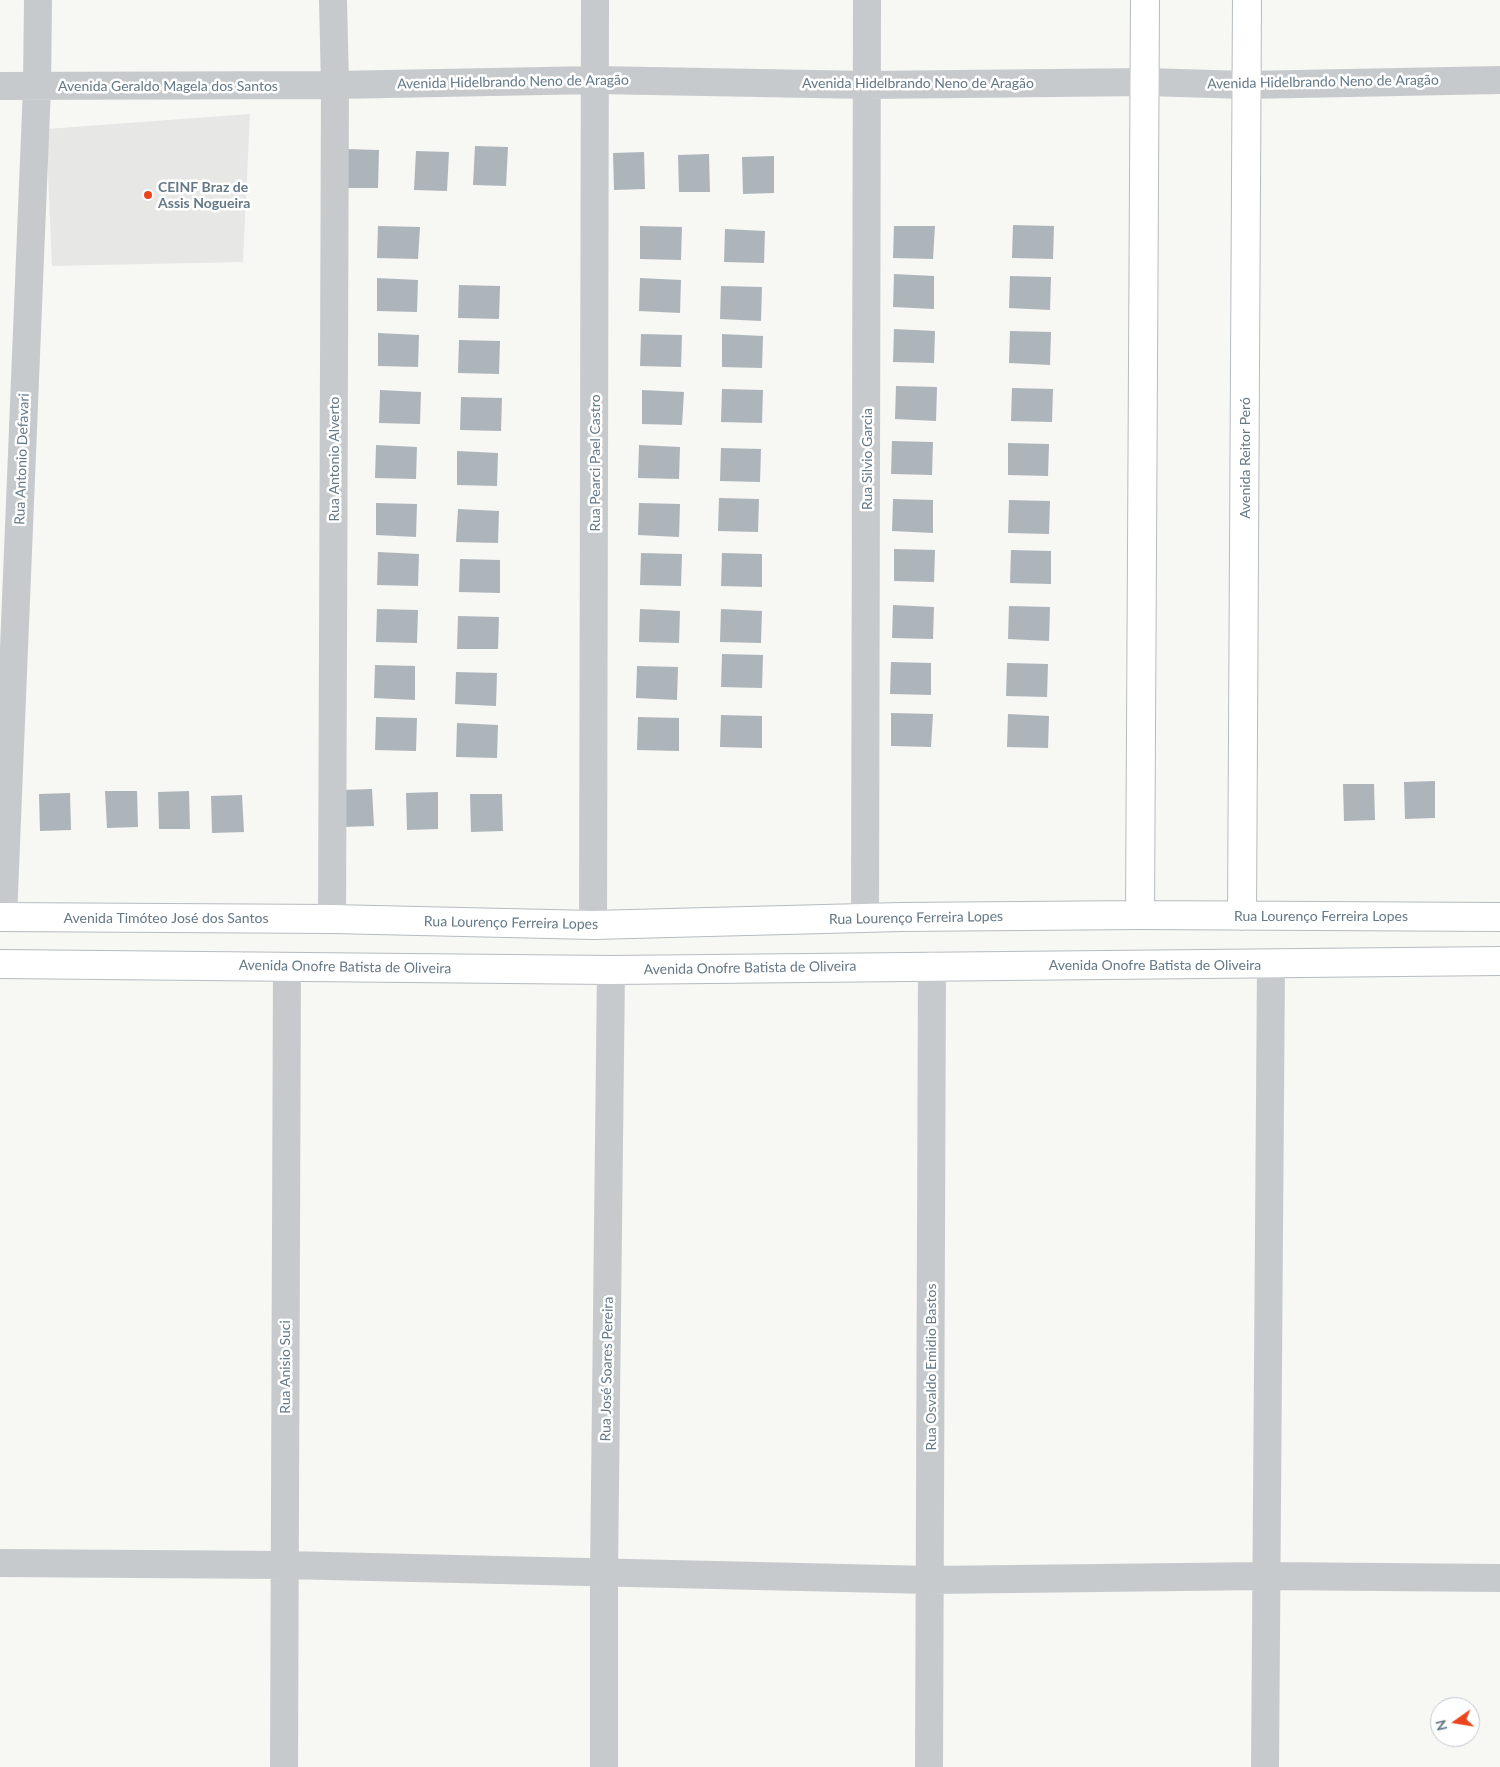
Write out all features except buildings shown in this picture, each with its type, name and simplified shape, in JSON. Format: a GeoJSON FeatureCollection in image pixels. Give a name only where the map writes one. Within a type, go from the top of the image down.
{"type":"FeatureCollection","features":[{"type":"Feature","properties":{"kind":"street","name":"Rua Antonio Defavari"},"geometry":{"type":"LineString","coordinates":[[2,917],[37,87],[38,0]]}},
{"type":"Feature","properties":{"kind":"street","name":"Rua Antonio Alverto"},"geometry":{"type":"LineString","coordinates":[[332,919],[335,85],[333,0]]}},
{"type":"Feature","properties":{"kind":"street","name":"Rua Pearci Pael Castro"},"geometry":{"type":"LineString","coordinates":[[593,925],[595,0]]}},
{"type":"Feature","properties":{"kind":"street","name":"Rua Silvio Garcia"},"geometry":{"type":"LineString","coordinates":[[864,918],[867,0]]}},
{"type":"Feature","properties":{"kind":"street"},"geometry":{"type":"LineString","coordinates":[[1140,915],[1145,0]]}},
{"type":"Feature","properties":{"kind":"street","name":"Avenida Reitor Peró"},"geometry":{"type":"LineString","coordinates":[[1242,916],[1247,0]]}},
{"type":"Feature","properties":{"kind":"street","name":"Avenida Hidelbrando Neno de Aragão"},"geometry":{"type":"LineString","coordinates":[[335,85],[596,80],[868,85],[1145,82],[1246,85],[1500,80]]}},
{"type":"Feature","properties":{"kind":"street","name":"Avenida Geraldo Magela dos Santos"},"geometry":{"type":"LineString","coordinates":[[0,86],[335,85]]}},
{"type":"Feature","properties":{"kind":"street","name":"Rua Lourenço Ferreira Lopes"},"geometry":{"type":"LineString","coordinates":[[332,919],[593,925],[864,918],[1140,915],[1500,916]]}},
{"type":"Feature","properties":{"kind":"street","name":"Avenida Timóteo José dos Santos"},"geometry":{"type":"LineString","coordinates":[[2,917],[332,919]]}},
{"type":"Feature","properties":{"kind":"street","name":"Avenida Onofre Batista de Oliveira"},"geometry":{"type":"LineString","coordinates":[[0,964],[612,970],[1500,961]]}},
{"type":"Feature","properties":{"kind":"street"},"geometry":{"type":"LineString","coordinates":[[1265,1767],[1271,964]]}},
{"type":"Feature","properties":{"kind":"street","name":"Rua Anisio Suci"},"geometry":{"type":"LineString","coordinates":[[284,1767],[287,966]]}},
{"type":"Feature","properties":{"kind":"street","name":"Rua Osvaldo Emidio Bastos"},"geometry":{"type":"LineString","coordinates":[[930,1767],[932,966]]}},
{"type":"Feature","properties":{"kind":"street","name":"Rua José Soares Pereira"},"geometry":{"type":"LineString","coordinates":[[604,1767],[604,1572],[612,970]]}},
{"type":"Feature","properties":{"kind":"street"},"geometry":{"type":"LineString","coordinates":[[0,1564],[285,1565],[930,1580],[1266,1576],[1500,1578]]}},
{"type":"Feature","properties":{"kind":"shaded area","name":"CEINF Braz de Assis Nogueira"},"geometry":{"type":"Polygon","coordinates":[[[250,114],[243,262],[52,266],[46,129],[250,114]]]}},
{"type":"Feature","properties":{"kind":"place","name":"CEINF Braz de Assis Nogueira"},"geometry":{"type":"Point","coordinates":[148,195]}}]}
